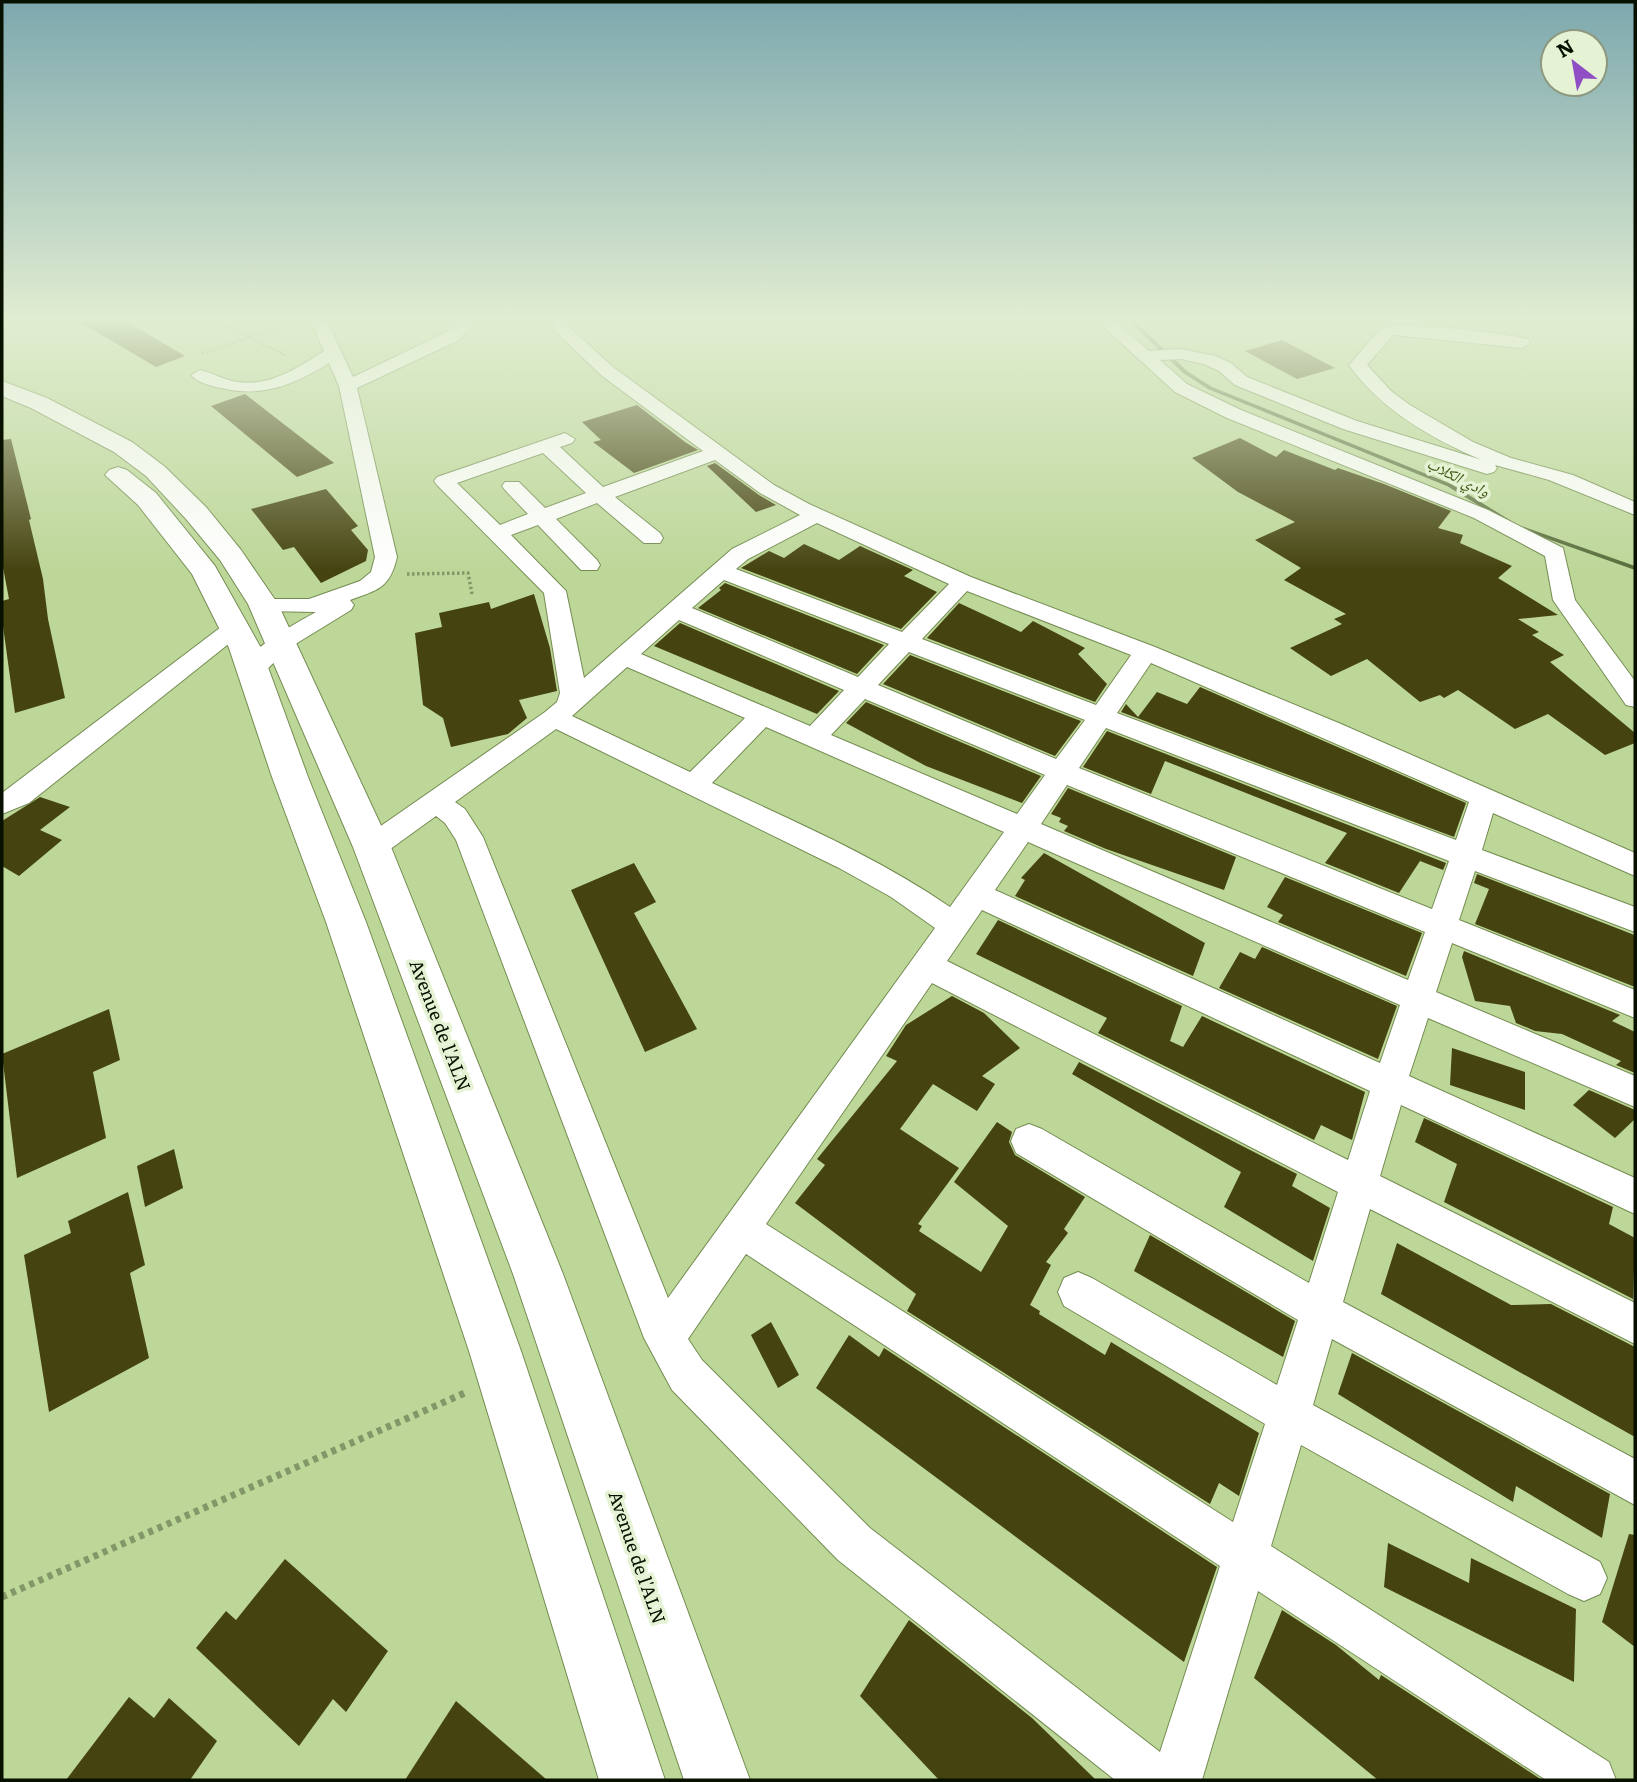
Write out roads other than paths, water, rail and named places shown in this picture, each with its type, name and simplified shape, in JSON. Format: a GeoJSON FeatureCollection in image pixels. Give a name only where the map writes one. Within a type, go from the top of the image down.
{"type":"FeatureCollection","features":[{"type":"Feature","properties":{"kind":"main road"},"geometry":{"type":"LineString","coordinates":[[39,404],[123,447],[155,471],[205,523],[231,556],[248,617],[245,648],[267,656],[290,778],[346,922],[503,1376],[632,1780]]}},
{"type":"Feature","properties":{"kind":"main road"},"geometry":{"type":"LineString","coordinates":[[2,407],[101,461],[147,499],[205,572],[248,617]]}},
{"type":"Feature","properties":{"kind":"main road","name":"Avenue de l'ALN"},"geometry":{"type":"LineString","coordinates":[[267,656],[332,762],[372,847],[538,1274],[717,1780]]}},
{"type":"Feature","properties":{"kind":"street"},"geometry":{"type":"LineString","coordinates":[[267,656],[341,607],[375,580],[386,557],[352,404]]}},
{"type":"Feature","properties":{"kind":"street"},"geometry":{"type":"LineString","coordinates":[[652,404],[767,489],[816,515],[963,582],[1146,653],[1485,796],[1635,865]]}},
{"type":"Feature","properties":{"kind":"street"},"geometry":{"type":"LineString","coordinates":[[1214,404],[1482,514],[1555,553],[1564,600],[1635,699]]}},
{"type":"Feature","properties":{"kind":"street"},"geometry":{"type":"LineString","coordinates":[[1298,404],[1350,425],[1464,462],[1491,468],[1533,471]]}},
{"type":"Feature","properties":{"kind":"street"},"geometry":{"type":"LineString","coordinates":[[1396,404],[1501,461],[1555,476],[1635,509]]}},
{"type":"Feature","properties":{"kind":"street"},"geometry":{"type":"LineString","coordinates":[[561,713],[573,693],[573,682],[555,591],[444,481],[556,442],[600,495],[652,538]]}},
{"type":"Feature","properties":{"kind":"street"},"geometry":{"type":"LineString","coordinates":[[497,533],[717,452]]}},
{"type":"Feature","properties":{"kind":"street"},"geometry":{"type":"LineString","coordinates":[[512,486],[589,565]]}},
{"type":"Feature","properties":{"kind":"street"},"geometry":{"type":"LineString","coordinates":[[372,847],[561,713],[740,554],[816,515]]}},
{"type":"Feature","properties":{"kind":"street"},"geometry":{"type":"LineString","coordinates":[[720,571],[1463,857],[1635,920]]}},
{"type":"Feature","properties":{"kind":"street"},"geometry":{"type":"LineString","coordinates":[[2,804],[19,796],[248,617],[311,606],[375,580]]}},
{"type":"Feature","properties":{"kind":"street"},"geometry":{"type":"LineString","coordinates":[[813,738],[963,582]]}},
{"type":"Feature","properties":{"kind":"street"},"geometry":{"type":"LineString","coordinates":[[677,610],[1062,772],[1635,1004]]}},
{"type":"Feature","properties":{"kind":"street"},"geometry":{"type":"LineString","coordinates":[[664,1338],[1146,653]]}},
{"type":"Feature","properties":{"kind":"street"},"geometry":{"type":"LineString","coordinates":[[624,656],[1635,1092]]}},
{"type":"Feature","properties":{"kind":"street"},"geometry":{"type":"LineString","coordinates":[[561,713],[694,785],[849,860],[902,889],[954,926]]}},
{"type":"Feature","properties":{"kind":"street"},"geometry":{"type":"LineString","coordinates":[[694,785],[762,716]]}},
{"type":"Feature","properties":{"kind":"street"},"geometry":{"type":"LineString","coordinates":[[1177,1780],[1390,1083],[1485,796]]}},
{"type":"Feature","properties":{"kind":"street"},"geometry":{"type":"LineString","coordinates":[[436,802],[455,816],[470,837],[664,1338],[687,1375],[854,1544],[1155,1780]]}},
{"type":"Feature","properties":{"kind":"street"},"geometry":{"type":"LineString","coordinates":[[976,894],[1635,1196]]}},
{"type":"Feature","properties":{"kind":"street"},"geometry":{"type":"LineString","coordinates":[[926,965],[1635,1324]]}},
{"type":"Feature","properties":{"kind":"street"},"geometry":{"type":"LineString","coordinates":[[1029,1140],[1320,1311],[1635,1483]]}},
{"type":"Feature","properties":{"kind":"street"},"geometry":{"type":"LineString","coordinates":[[741,1229],[1591,1780]]}},
{"type":"Feature","properties":{"kind":"street"},"geometry":{"type":"LineString","coordinates":[[1077,1292],[1289,1415],[1584,1578]]}},
{"type":"Feature","properties":{"kind":"waterway","name":"وادي الكلاب"},"geometry":{"type":"LineString","coordinates":[[1250,404],[1449,485],[1516,526],[1635,568]]}}]}
